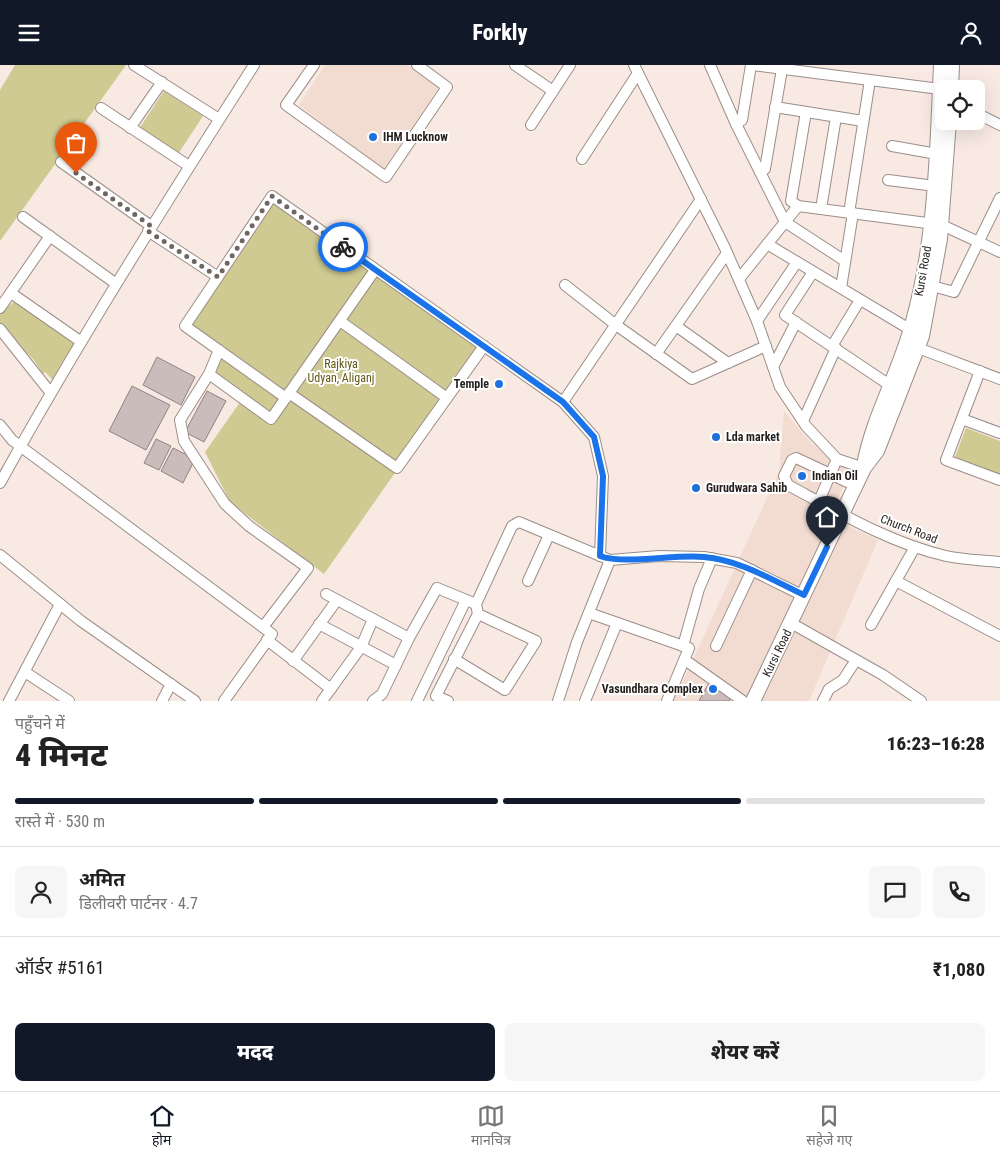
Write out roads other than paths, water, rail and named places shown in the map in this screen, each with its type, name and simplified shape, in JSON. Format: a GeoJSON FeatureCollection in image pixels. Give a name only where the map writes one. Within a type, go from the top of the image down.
{"type":"FeatureCollection","features":[{"type":"Feature","properties":{"kind":"main road","name":"Kursi Road"},"geometry":{"type":"LineString","coordinates":[[941,65],[944,80]]}},
{"type":"Feature","properties":{"kind":"main road","name":"Kursi Road"},"geometry":{"type":"LineString","coordinates":[[948,80],[952,65]]}},
{"type":"Feature","properties":{"kind":"main road","name":"Kursi Road"},"geometry":{"type":"LineString","coordinates":[[864,468],[868,445],[911,329],[936,225],[935,186],[940,130]]}},
{"type":"Feature","properties":{"kind":"main road","name":"Kursi Road"},"geometry":{"type":"LineString","coordinates":[[753,701],[864,468],[877,451],[918,349],[932,286],[936,225],[948,130]]}},
{"type":"Feature","properties":{"kind":"street"},"geometry":{"type":"LineString","coordinates":[[134,65],[219,119]]}},
{"type":"Feature","properties":{"kind":"street"},"geometry":{"type":"LineString","coordinates":[[0,483],[50,392],[115,283],[254,65]]}},
{"type":"Feature","properties":{"kind":"street"},"geometry":{"type":"LineString","coordinates":[[314,65],[286,105],[386,177],[447,87],[417,65]]}},
{"type":"Feature","properties":{"kind":"street"},"geometry":{"type":"LineString","coordinates":[[515,65],[553,91]]}},
{"type":"Feature","properties":{"kind":"street"},"geometry":{"type":"LineString","coordinates":[[531,125],[570,65]]}},
{"type":"Feature","properties":{"kind":"street"},"geometry":{"type":"LineString","coordinates":[[710,65],[736,124],[784,222],[845,261]]}},
{"type":"Feature","properties":{"kind":"street"},"geometry":{"type":"LineString","coordinates":[[736,124],[742,120],[752,65],[935,88]]}},
{"type":"Feature","properties":{"kind":"street"},"geometry":{"type":"LineString","coordinates":[[582,159],[636,69]]}},
{"type":"Feature","properties":{"kind":"street"},"geometry":{"type":"LineString","coordinates":[[636,69],[727,253],[757,321],[780,387],[803,421],[837,459],[864,468]]}},
{"type":"Feature","properties":{"kind":"street"},"geometry":{"type":"LineString","coordinates":[[760,172],[765,169],[782,69]]}},
{"type":"Feature","properties":{"kind":"street"},"geometry":{"type":"LineString","coordinates":[[840,288],[870,80]]}},
{"type":"Feature","properties":{"kind":"street"},"geometry":{"type":"LineString","coordinates":[[130,128],[162,82]]}},
{"type":"Feature","properties":{"kind":"street"},"geometry":{"type":"LineString","coordinates":[[775,107],[863,121]]}},
{"type":"Feature","properties":{"kind":"street"},"geometry":{"type":"LineString","coordinates":[[100,108],[189,167]]}},
{"type":"Feature","properties":{"kind":"street"},"geometry":{"type":"LineString","coordinates":[[806,112],[791,201],[798,206],[936,225],[1000,252]]}},
{"type":"Feature","properties":{"kind":"street"},"geometry":{"type":"LineString","coordinates":[[821,209],[836,117]]}},
{"type":"Feature","properties":{"kind":"street"},"geometry":{"type":"LineString","coordinates":[[985,118],[1000,125]]}},
{"type":"Feature","properties":{"kind":"street"},"geometry":{"type":"LineString","coordinates":[[892,145],[937,154]]}},
{"type":"Feature","properties":{"kind":"street"},"geometry":{"type":"LineString","coordinates":[[61,162],[218,277]]}},
{"type":"Feature","properties":{"kind":"street"},"geometry":{"type":"LineString","coordinates":[[888,180],[935,186]]}},
{"type":"Feature","properties":{"kind":"street"},"geometry":{"type":"LineString","coordinates":[[484,346],[397,468],[185,326],[272,196],[376,270],[484,346],[563,402],[594,437],[603,476],[605,558],[589,613],[558,701]]}},
{"type":"Feature","properties":{"kind":"street"},"geometry":{"type":"LineString","coordinates":[[932,286],[954,292],[1000,198]]}},
{"type":"Feature","properties":{"kind":"street"},"geometry":{"type":"LineString","coordinates":[[563,402],[701,199]]}},
{"type":"Feature","properties":{"kind":"street"},"geometry":{"type":"LineString","coordinates":[[738,279],[798,206]]}},
{"type":"Feature","properties":{"kind":"street"},"geometry":{"type":"LineString","coordinates":[[23,217],[115,283]]}},
{"type":"Feature","properties":{"kind":"street"},"geometry":{"type":"LineString","coordinates":[[0,308],[50,236]]}},
{"type":"Feature","properties":{"kind":"street"},"geometry":{"type":"LineString","coordinates":[[766,245],[911,329]]}},
{"type":"Feature","properties":{"kind":"street"},"geometry":{"type":"LineString","coordinates":[[656,354],[727,253]]}},
{"type":"Feature","properties":{"kind":"street"},"geometry":{"type":"LineString","coordinates":[[757,321],[797,262]]}},
{"type":"Feature","properties":{"kind":"street"},"geometry":{"type":"LineString","coordinates":[[209,373],[271,419],[376,270]]}},
{"type":"Feature","properties":{"kind":"street"},"geometry":{"type":"LineString","coordinates":[[813,272],[785,315],[891,386]]}},
{"type":"Feature","properties":{"kind":"street"},"geometry":{"type":"LineString","coordinates":[[565,285],[616,325],[692,379],[766,346]]}},
{"type":"Feature","properties":{"kind":"street"},"geometry":{"type":"LineString","coordinates":[[11,293],[80,341]]}},
{"type":"Feature","properties":{"kind":"street"},"geometry":{"type":"LineString","coordinates":[[803,421],[834,347],[860,300]]}},
{"type":"Feature","properties":{"kind":"street"},"geometry":{"type":"LineString","coordinates":[[340,321],[447,398]]}},
{"type":"Feature","properties":{"kind":"street"},"geometry":{"type":"LineString","coordinates":[[774,367],[796,322]]}},
{"type":"Feature","properties":{"kind":"street"},"geometry":{"type":"LineString","coordinates":[[676,326],[728,363]]}},
{"type":"Feature","properties":{"kind":"street"},"geometry":{"type":"LineString","coordinates":[[0,329],[50,392]]}},
{"type":"Feature","properties":{"kind":"street"},"geometry":{"type":"LineString","coordinates":[[918,349],[1000,379]]}},
{"type":"Feature","properties":{"kind":"street"},"geometry":{"type":"LineString","coordinates":[[219,350],[209,373],[180,420],[184,441],[225,504],[249,526],[308,568],[264,627]]}},
{"type":"Feature","properties":{"kind":"street"},"geometry":{"type":"LineString","coordinates":[[980,371],[946,461],[1000,480]]}},
{"type":"Feature","properties":{"kind":"street"},"geometry":{"type":"LineString","coordinates":[[962,419],[1000,433]]}},
{"type":"Feature","properties":{"kind":"street"},"geometry":{"type":"LineString","coordinates":[[0,425],[12,440],[272,634],[224,701]]}},
{"type":"Feature","properties":{"kind":"street","name":"Church Road"},"geometry":{"type":"LineString","coordinates":[[830,473],[796,458],[792,460],[784,477],[788,485],[842,514],[915,547],[947,556],[1000,563]]}},
{"type":"Feature","properties":{"kind":"street"},"geometry":{"type":"LineString","coordinates":[[819,501],[837,459]]}},
{"type":"Feature","properties":{"kind":"street"},"geometry":{"type":"LineString","coordinates":[[830,473],[856,486]]}},
{"type":"Feature","properties":{"kind":"street"},"geometry":{"type":"LineString","coordinates":[[417,701],[473,606],[512,526],[518,522],[605,558],[659,556],[712,558],[737,563],[804,595]]}},
{"type":"Feature","properties":{"kind":"street"},"geometry":{"type":"LineString","coordinates":[[528,581],[549,535]]}},
{"type":"Feature","properties":{"kind":"street"},"geometry":{"type":"LineString","coordinates":[[871,625],[915,547]]}},
{"type":"Feature","properties":{"kind":"street"},"geometry":{"type":"LineString","coordinates":[[0,555],[60,604],[196,701]]}},
{"type":"Feature","properties":{"kind":"street"},"geometry":{"type":"LineString","coordinates":[[683,646],[698,589],[712,558]]}},
{"type":"Feature","properties":{"kind":"street"},"geometry":{"type":"LineString","coordinates":[[716,646],[752,571]]}},
{"type":"Feature","properties":{"kind":"street"},"geometry":{"type":"LineString","coordinates":[[896,581],[1000,636]]}},
{"type":"Feature","properties":{"kind":"street"},"geometry":{"type":"LineString","coordinates":[[373,701],[382,694],[409,638],[437,588],[536,641],[505,690],[454,659]]}},
{"type":"Feature","properties":{"kind":"street"},"geometry":{"type":"LineString","coordinates":[[326,594],[409,638]]}},
{"type":"Feature","properties":{"kind":"street"},"geometry":{"type":"LineString","coordinates":[[293,661],[337,600]]}},
{"type":"Feature","properties":{"kind":"street"},"geometry":{"type":"LineString","coordinates":[[10,701],[60,604]]}},
{"type":"Feature","properties":{"kind":"street"},"geometry":{"type":"LineString","coordinates":[[448,701],[436,696],[454,659],[473,606]]}},
{"type":"Feature","properties":{"kind":"street"},"geometry":{"type":"LineString","coordinates":[[589,613],[688,648],[668,701]]}},
{"type":"Feature","properties":{"kind":"street"},"geometry":{"type":"LineString","coordinates":[[322,701],[361,647],[373,619]]}},
{"type":"Feature","properties":{"kind":"street"},"geometry":{"type":"LineString","coordinates":[[586,701],[617,623]]}},
{"type":"Feature","properties":{"kind":"street"},"geometry":{"type":"LineString","coordinates":[[791,623],[856,660],[915,699]]}},
{"type":"Feature","properties":{"kind":"street"},"geometry":{"type":"LineString","coordinates":[[319,624],[396,665]]}},
{"type":"Feature","properties":{"kind":"street"},"geometry":{"type":"LineString","coordinates":[[267,640],[331,689]]}},
{"type":"Feature","properties":{"kind":"street"},"geometry":{"type":"LineString","coordinates":[[685,660],[743,701]]}},
{"type":"Feature","properties":{"kind":"street"},"geometry":{"type":"LineString","coordinates":[[822,701],[830,689],[843,680],[856,660]]}},
{"type":"Feature","properties":{"kind":"street"},"geometry":{"type":"LineString","coordinates":[[25,671],[69,701]]}},
{"type":"Feature","properties":{"kind":"street"},"geometry":{"type":"LineString","coordinates":[[162,701],[171,684]]}},
{"type":"Feature","properties":{"kind":"place","name":"IHM Lucknow"},"geometry":{"type":"Point","coordinates":[373,137]}},
{"type":"Feature","properties":{"kind":"place","name":"Temple"},"geometry":{"type":"Point","coordinates":[499,384]}},
{"type":"Feature","properties":{"kind":"place","name":"Lda market"},"geometry":{"type":"Point","coordinates":[716,437]}},
{"type":"Feature","properties":{"kind":"place","name":"Indian Oil"},"geometry":{"type":"Point","coordinates":[802,476]}},
{"type":"Feature","properties":{"kind":"place","name":"Gurudwara Sahib"},"geometry":{"type":"Point","coordinates":[696,488]}},
{"type":"Feature","properties":{"kind":"place","name":"Vasundhara Complex"},"geometry":{"type":"Point","coordinates":[713,689]}},
{"type":"Feature","properties":{"kind":"park label","name":"Rajkiya Udyan, Aliganj"},"geometry":{"type":"Point","coordinates":[341,371]}}]}
